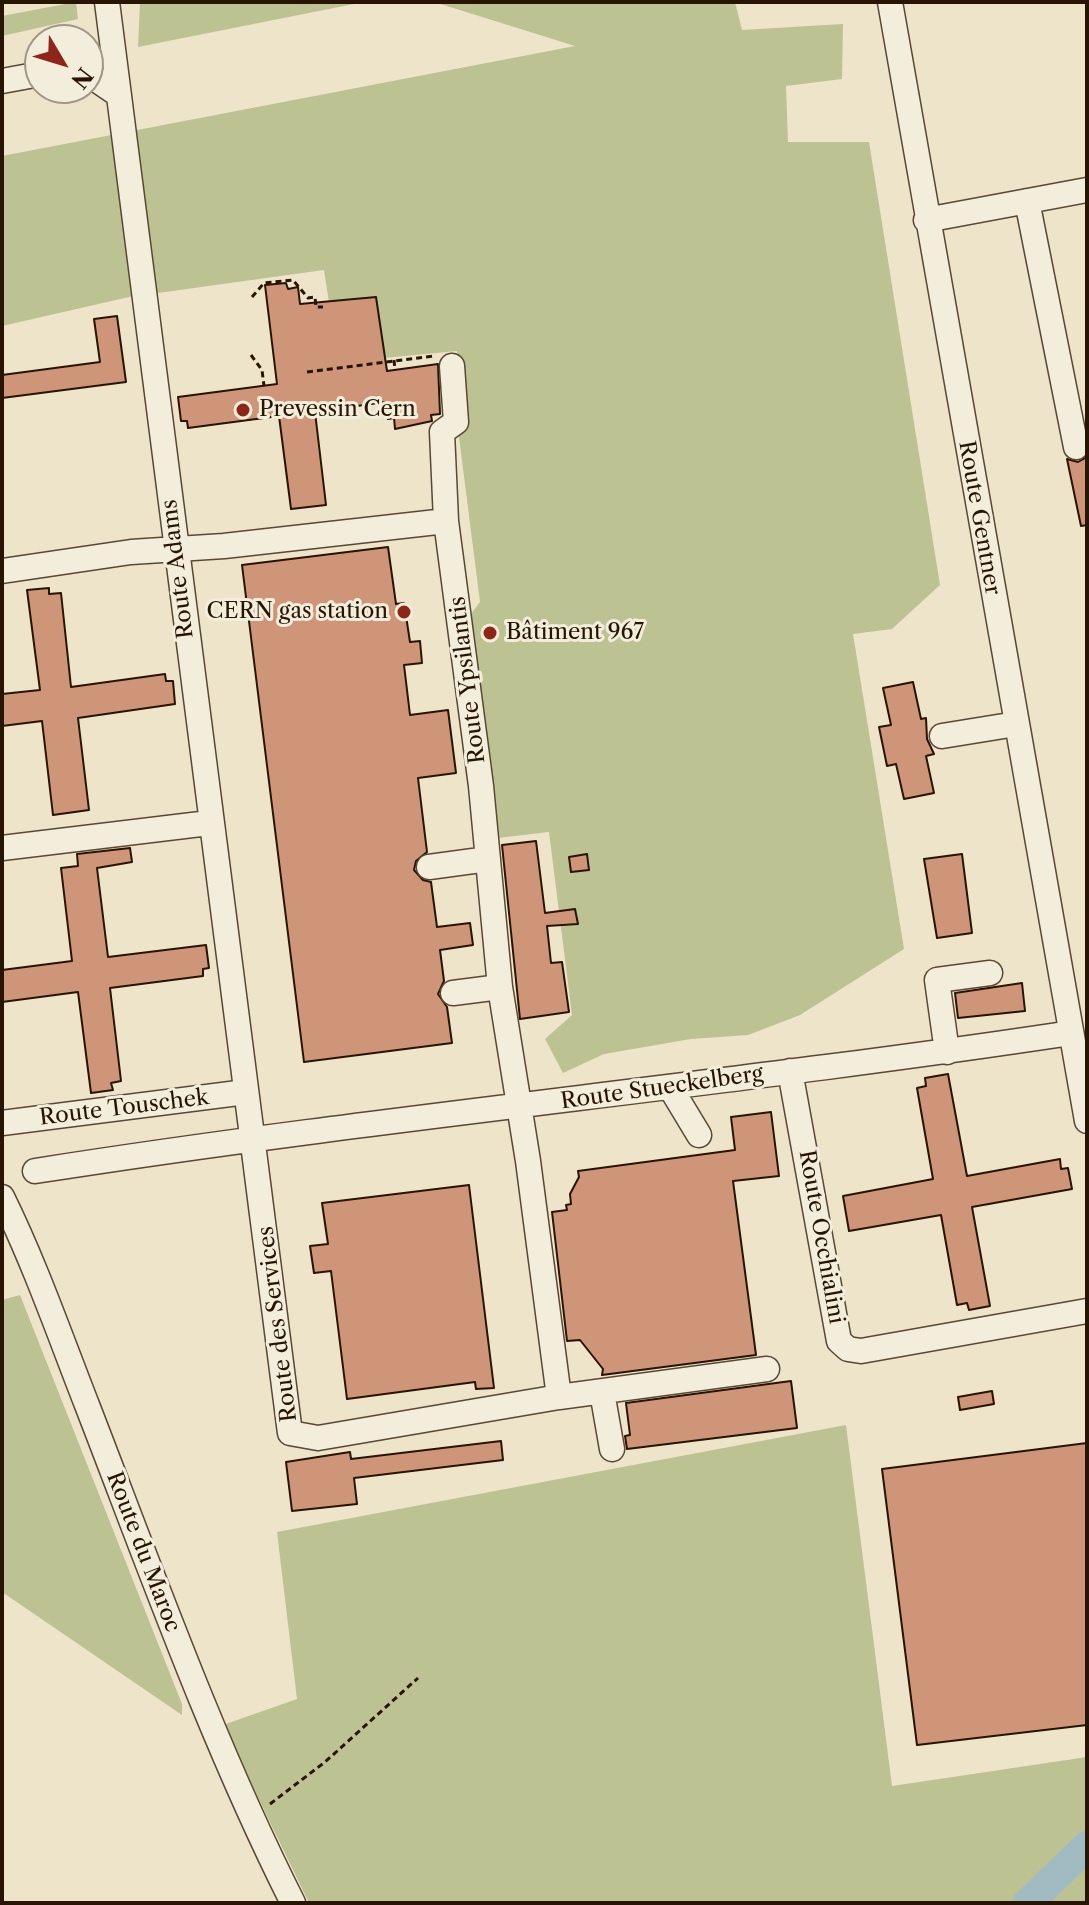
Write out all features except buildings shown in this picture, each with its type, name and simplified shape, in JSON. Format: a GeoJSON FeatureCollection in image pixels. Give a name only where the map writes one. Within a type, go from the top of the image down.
{"type":"FeatureCollection","features":[{"type":"Feature","properties":{"kind":"street","name":"Route Adams"},"geometry":{"type":"LineString","coordinates":[[107,2],[209,823],[252,1137]]}},
{"type":"Feature","properties":{"kind":"street","name":"Route Gentner"},"geometry":{"type":"LineString","coordinates":[[890,2],[1087,1121]]}},
{"type":"Feature","properties":{"kind":"street"},"geometry":{"type":"LineString","coordinates":[[104,57],[114,55]]}},
{"type":"Feature","properties":{"kind":"street"},"geometry":{"type":"LineString","coordinates":[[104,85],[119,95]]}},
{"type":"Feature","properties":{"kind":"street"},"geometry":{"type":"LineString","coordinates":[[926,220],[1087,190]]}},
{"type":"Feature","properties":{"kind":"street"},"geometry":{"type":"LineString","coordinates":[[1027,201],[1076,447]]}},
{"type":"Feature","properties":{"kind":"street","name":"Route Ypsilantis"},"geometry":{"type":"LineString","coordinates":[[452,366],[456,422],[442,432],[446,521],[458,590],[500,987],[519,1108]]}},
{"type":"Feature","properties":{"kind":"street"},"geometry":{"type":"LineString","coordinates":[[2,571],[446,521]]}},
{"type":"Feature","properties":{"kind":"street"},"geometry":{"type":"LineString","coordinates":[[942,736],[1016,724]]}},
{"type":"Feature","properties":{"kind":"street"},"geometry":{"type":"LineString","coordinates":[[2,848],[209,823]]}},
{"type":"Feature","properties":{"kind":"street"},"geometry":{"type":"LineString","coordinates":[[429,867],[488,859]]}},
{"type":"Feature","properties":{"kind":"street"},"geometry":{"type":"LineString","coordinates":[[947,1052],[937,980],[990,973]]}},
{"type":"Feature","properties":{"kind":"street"},"geometry":{"type":"LineString","coordinates":[[453,993],[500,987]]}},
{"type":"Feature","properties":{"kind":"street","name":"Route Stueckelberg"},"geometry":{"type":"LineString","coordinates":[[35,1171],[252,1137],[519,1108],[1071,1033]]}},
{"type":"Feature","properties":{"kind":"street","name":"Route Occhialini"},"geometry":{"type":"LineString","coordinates":[[790,1071],[839,1341],[848,1349],[861,1351],[1087,1311]]}},
{"type":"Feature","properties":{"kind":"street"},"geometry":{"type":"LineString","coordinates":[[670,1087],[699,1135]]}},
{"type":"Feature","properties":{"kind":"street","name":"Route Touschek"},"geometry":{"type":"LineString","coordinates":[[2,1123],[246,1092]]}},
{"type":"Feature","properties":{"kind":"street"},"geometry":{"type":"LineString","coordinates":[[519,1108],[559,1397]]}},
{"type":"Feature","properties":{"kind":"street","name":"Route des Services"},"geometry":{"type":"LineString","coordinates":[[252,1137],[290,1433],[318,1438],[559,1397],[767,1369]]}},
{"type":"Feature","properties":{"kind":"street","name":"Route du Maroc"},"geometry":{"type":"LineString","coordinates":[[2,1197],[249,1815],[293,1903]]}},
{"type":"Feature","properties":{"kind":"street"},"geometry":{"type":"LineString","coordinates":[[602,1392],[612,1449]]}},
{"type":"Feature","properties":{"kind":"path"},"geometry":{"type":"LineString","coordinates":[[252,297],[264,283],[299,283],[308,298],[315,297],[316,307],[323,307]]}},
{"type":"Feature","properties":{"kind":"path"},"geometry":{"type":"LineString","coordinates":[[307,372],[453,354],[452,366]]}},
{"type":"Feature","properties":{"kind":"path"},"geometry":{"type":"LineString","coordinates":[[251,355],[262,370],[264,386]]}},
{"type":"Feature","properties":{"kind":"path"},"geometry":{"type":"LineString","coordinates":[[394,360],[395,370]]}},
{"type":"Feature","properties":{"kind":"path"},"geometry":{"type":"LineString","coordinates":[[249,1815],[276,1800],[325,1762],[418,1678]]}},
{"type":"Feature","properties":{"kind":"green space"},"geometry":{"type":"Polygon","coordinates":[[[76,2],[78,19],[56,24],[24,24],[24,31],[2,36],[2,16],[76,2]]]}},
{"type":"Feature","properties":{"kind":"green space"},"geometry":{"type":"Polygon","coordinates":[[[140,2],[364,2],[138,47],[140,2]]]}},
{"type":"Feature","properties":{"kind":"green space"},"geometry":{"type":"Polygon","coordinates":[[[434,2],[735,2],[742,30],[843,24],[842,79],[786,86],[788,142],[869,142],[940,585],[892,629],[853,634],[904,949],[800,1015],[748,1035],[691,1039],[604,1054],[563,1073],[545,1039],[572,1015],[549,832],[498,838],[468,618],[480,602],[458,429],[465,419],[457,351],[384,358],[376,297],[329,302],[324,270],[129,297],[2,326],[2,156],[575,46],[434,2]]]}},
{"type":"Feature","properties":{"kind":"green space"},"geometry":{"type":"Polygon","coordinates":[[[20,1295],[182,1704],[182,1715],[2,1592],[2,1300],[20,1295]]]}},
{"type":"Feature","properties":{"kind":"green space"},"geometry":{"type":"Polygon","coordinates":[[[846,1425],[892,1786],[1087,1757],[1087,1903],[309,1903],[223,1725],[297,1699],[277,1532],[846,1425]]]}},
{"type":"Feature","properties":{"kind":"waterway"},"geometry":{"type":"LineString","coordinates":[[1028,1903],[1087,1846]]}},
{"type":"Feature","properties":{"kind":"place","name":"Prevessin Cern"},"geometry":{"type":"Point","coordinates":[243,410]}},
{"type":"Feature","properties":{"kind":"place","name":"CERN gas station"},"geometry":{"type":"Point","coordinates":[404,612]}},
{"type":"Feature","properties":{"kind":"place","name":"Bâtiment 967"},"geometry":{"type":"Point","coordinates":[490,633]}}]}
